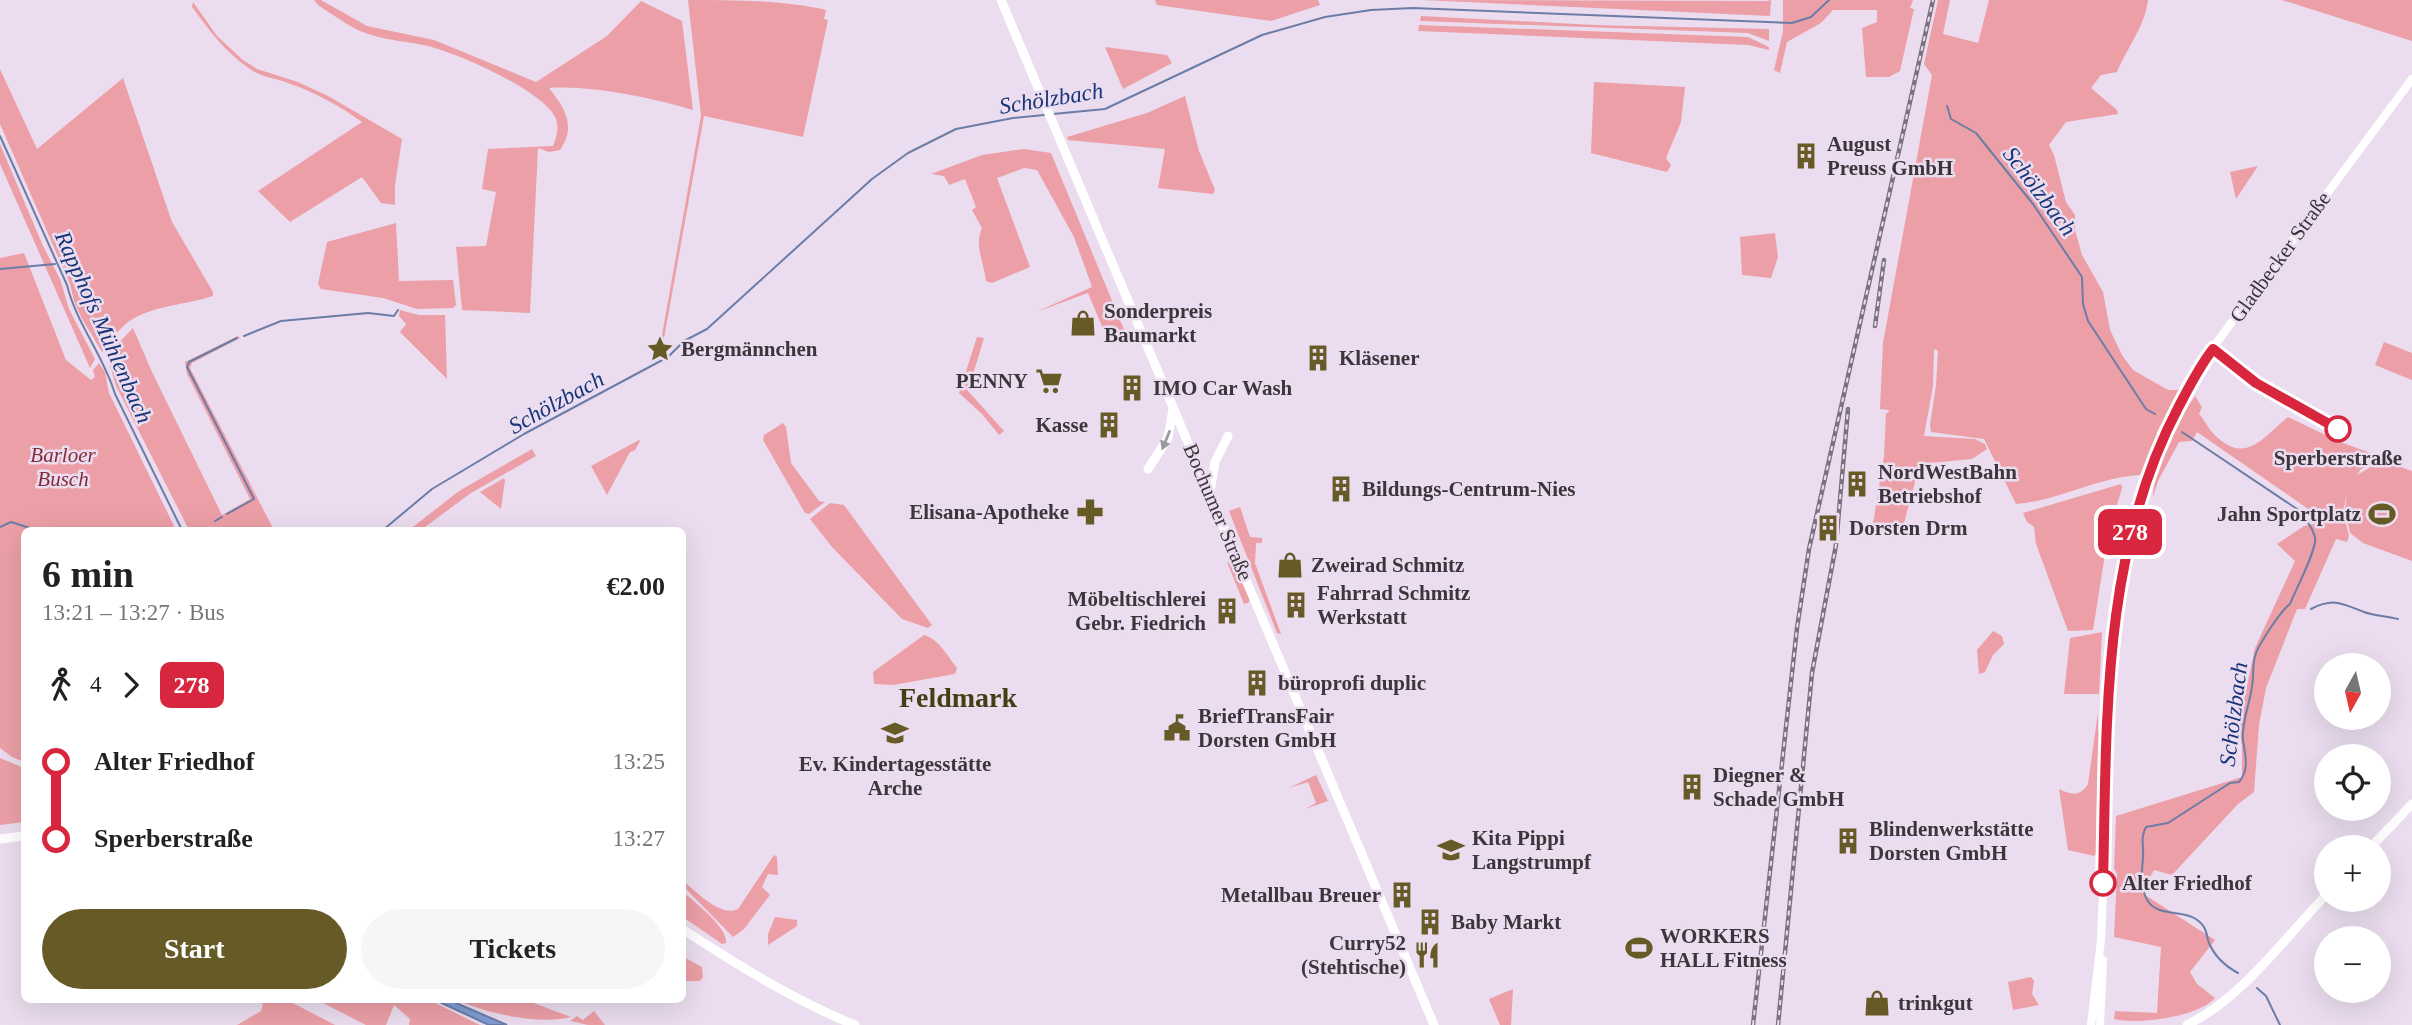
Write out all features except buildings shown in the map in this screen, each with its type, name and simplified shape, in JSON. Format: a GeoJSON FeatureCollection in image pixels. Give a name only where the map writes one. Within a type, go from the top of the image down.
{"type":"FeatureCollection","features":[{"type":"Feature","properties":{"kind":"main road","name":"Bochumer Straße"},"geometry":{"type":"LineString","coordinates":[[1001,0],[1434,1025]]}},
{"type":"Feature","properties":{"kind":"main road","name":"Gladbecker Straße"},"geometry":{"type":"LineString","coordinates":[[2091,1025],[2101,940],[2110,680],[2115,616],[2132,528],[2149,473],[2172,419],[2202,364],[2412,79]]}},
{"type":"Feature","properties":{"kind":"main road"},"geometry":{"type":"LineString","coordinates":[[1149,469],[1168,438],[1174,407]]}},
{"type":"Feature","properties":{"kind":"main road"},"geometry":{"type":"LineString","coordinates":[[1210,493],[1215,462],[1227,436]]}},
{"type":"Feature","properties":{"kind":"main road"},"geometry":{"type":"LineString","coordinates":[[2382,835],[2412,804]]}},
{"type":"Feature","properties":{"kind":"main road"},"geometry":{"type":"LineString","coordinates":[[0,839],[21,836]]}},
{"type":"Feature","properties":{"kind":"main road"},"geometry":{"type":"LineString","coordinates":[[2187,1025],[2206,1016],[2240,987],[2314,908]]}},
{"type":"Feature","properties":{"kind":"main road"},"geometry":{"type":"LineString","coordinates":[[686,932],[773,986],[855,1025]]}},
{"type":"Feature","properties":{"kind":"main road","name":"Gladbecker Straße"},"geometry":{"type":"LineString","coordinates":[[2100,1025],[2103,981],[2101,940]]}},
{"type":"Feature","properties":{"kind":"green space"},"geometry":{"type":"Polygon","coordinates":[[[314,0],[321,0],[367,26],[434,40],[536,82],[607,36],[641,1],[682,21],[693,110],[622,93],[584,88],[549,88],[564,110],[568,133],[560,150],[549,152],[538,148],[530,313],[462,310],[456,247],[486,246],[496,192],[482,189],[488,149],[553,146],[557,131],[556,119],[545,105],[531,94],[496,73],[442,50],[360,31],[314,0]]]}},
{"type":"Feature","properties":{"kind":"green space"},"geometry":{"type":"Polygon","coordinates":[[[688,0],[793,4],[826,10],[824,19],[828,20],[803,137],[704,116],[663,344],[660,346],[701,116],[688,0]]]}},
{"type":"Feature","properties":{"kind":"green space"},"geometry":{"type":"Polygon","coordinates":[[[1155,0],[1318,0],[1320,5],[1271,21],[1157,5],[1155,0]]]}},
{"type":"Feature","properties":{"kind":"green space"},"geometry":{"type":"Polygon","coordinates":[[[1422,0],[1767,1],[1771,0],[1770,16],[1422,0]]]}},
{"type":"Feature","properties":{"kind":"green space"},"geometry":{"type":"Polygon","coordinates":[[[1783,0],[1913,0],[1910,8],[1914,9],[1900,71],[1889,77],[1866,77],[1862,28],[1877,22],[1877,10],[1833,10],[1821,23],[1787,42],[1780,73],[1774,70],[1783,31],[1783,0]]]}},
{"type":"Feature","properties":{"kind":"green space"},"geometry":{"type":"Polygon","coordinates":[[[1938,0],[1950,0],[1943,34],[1978,43],[1989,0],[2148,0],[2140,28],[2117,72],[2101,75],[2091,88],[2117,110],[2118,114],[2066,122],[2049,145],[2066,202],[2075,215],[2075,230],[2082,255],[2103,292],[2110,330],[2122,355],[2133,370],[2168,390],[2181,390],[2168,411],[2140,475],[2109,480],[2016,504],[1984,439],[1931,432],[1938,351],[1934,349],[1933,386],[1924,436],[1975,439],[1985,444],[1987,449],[1972,459],[1920,464],[1901,534],[1885,529],[1885,526],[1873,524],[1884,456],[1886,413],[1889,410],[1880,409],[1883,343],[1932,75],[1924,64],[1938,0]]]}},
{"type":"Feature","properties":{"kind":"green space"},"geometry":{"type":"Polygon","coordinates":[[[2282,0],[2412,0],[2412,41],[2282,0]]]}},
{"type":"Feature","properties":{"kind":"green space"},"geometry":{"type":"Polygon","coordinates":[[[193,2],[217,36],[243,60],[257,69],[298,82],[328,96],[402,139],[395,185],[395,205],[381,203],[362,177],[290,222],[258,191],[362,122],[319,96],[250,69],[218,41],[192,7],[193,2]]]}},
{"type":"Feature","properties":{"kind":"green space"},"geometry":{"type":"Polygon","coordinates":[[[1421,16],[1595,25],[1769,29],[1769,41],[1748,33],[1420,21],[1421,16]]]}},
{"type":"Feature","properties":{"kind":"green space"},"geometry":{"type":"Polygon","coordinates":[[[1419,25],[1748,37],[1769,47],[1769,50],[1748,45],[1418,31],[1419,25]]]}},
{"type":"Feature","properties":{"kind":"green space"},"geometry":{"type":"Polygon","coordinates":[[[1105,47],[1167,55],[1172,63],[1123,89],[1105,47]]]}},
{"type":"Feature","properties":{"kind":"green space"},"geometry":{"type":"Polygon","coordinates":[[[0,69],[37,149],[123,78],[172,222],[213,296],[141,315],[114,335],[108,332],[105,335],[110,343],[102,352],[81,317],[70,284],[0,124],[0,69]]]}},
{"type":"Feature","properties":{"kind":"green space"},"geometry":{"type":"Polygon","coordinates":[[[1594,82],[1685,87],[1681,122],[1666,158],[1671,165],[1667,172],[1591,153],[1594,82]]]}},
{"type":"Feature","properties":{"kind":"green space"},"geometry":{"type":"Polygon","coordinates":[[[1185,96],[1199,151],[1215,190],[1213,194],[1158,188],[1165,149],[1068,140],[1067,137],[1147,113],[1185,96]]]}},
{"type":"Feature","properties":{"kind":"green space"},"geometry":{"type":"Polygon","coordinates":[[[0,144],[43,246],[60,279],[69,309],[95,359],[90,368],[0,164],[0,144]]]}},
{"type":"Feature","properties":{"kind":"green space"},"geometry":{"type":"Polygon","coordinates":[[[1024,149],[1051,153],[1127,337],[1111,339],[1106,336],[1088,293],[1036,312],[1092,287],[1074,237],[1037,170],[1024,168],[997,178],[1030,267],[992,283],[986,281],[979,248],[982,228],[972,210],[976,207],[965,179],[949,185],[944,176],[931,174],[982,155],[1024,149]]]}},
{"type":"Feature","properties":{"kind":"green space"},"geometry":{"type":"Polygon","coordinates":[[[2258,166],[2236,199],[2230,172],[2258,166]]]}},
{"type":"Feature","properties":{"kind":"green space"},"geometry":{"type":"Polygon","coordinates":[[[396,223],[399,281],[453,280],[456,305],[453,308],[417,309],[383,298],[321,289],[318,284],[327,242],[396,223]]]}},
{"type":"Feature","properties":{"kind":"green space"},"geometry":{"type":"Polygon","coordinates":[[[1775,233],[1778,257],[1771,278],[1742,275],[1740,237],[1775,233]]]}},
{"type":"Feature","properties":{"kind":"green space","name":"Barloer Busch"},"geometry":{"type":"Polygon","coordinates":[[[24,253],[66,360],[91,380],[95,377],[93,370],[99,363],[105,372],[109,393],[175,527],[21,527],[21,761],[0,748],[0,258],[24,253]]]}},
{"type":"Feature","properties":{"kind":"green space"},"geometry":{"type":"Polygon","coordinates":[[[400,310],[419,315],[445,315],[447,379],[400,332],[406,324],[399,316],[400,310]]]}},
{"type":"Feature","properties":{"kind":"green space"},"geometry":{"type":"Polygon","coordinates":[[[133,328],[222,515],[250,499],[187,374],[185,362],[238,336],[240,338],[192,363],[190,368],[272,527],[187,527],[116,386],[107,355],[133,328]]]}},
{"type":"Feature","properties":{"kind":"green space"},"geometry":{"type":"Polygon","coordinates":[[[977,337],[984,338],[968,391],[1004,431],[999,435],[982,414],[959,393],[977,337]]]}},
{"type":"Feature","properties":{"kind":"green space"},"geometry":{"type":"Polygon","coordinates":[[[2384,342],[2412,353],[2412,380],[2375,365],[2384,342]]]}},
{"type":"Feature","properties":{"kind":"green space"},"geometry":{"type":"Polygon","coordinates":[[[2195,396],[2202,407],[2199,414],[2211,431],[2233,447],[2252,446],[2288,417],[2340,442],[2382,457],[2380,462],[2361,469],[2357,475],[2374,465],[2383,465],[2384,461],[2412,471],[2412,561],[2363,543],[2350,533],[2345,509],[2347,494],[2343,511],[2349,536],[2347,542],[2336,539],[2305,609],[2297,609],[2266,688],[2259,725],[2254,792],[2238,804],[2172,875],[2154,870],[2142,893],[2215,940],[2190,972],[2197,984],[2215,998],[2207,1005],[2182,1015],[2124,1021],[2114,1019],[2115,1011],[2157,1013],[2161,947],[2114,937],[2116,816],[2242,777],[2239,724],[2255,648],[2295,561],[2277,544],[2304,526],[2313,524],[2314,513],[2197,432],[2192,441],[2179,442],[2158,481],[2153,497],[2154,485],[2168,445],[2195,396]]]}},
{"type":"Feature","properties":{"kind":"green space"},"geometry":{"type":"Polygon","coordinates":[[[783,423],[786,427],[791,463],[819,501],[825,502],[809,514],[805,513],[763,440],[764,435],[783,423]]]}},
{"type":"Feature","properties":{"kind":"green space"},"geometry":{"type":"Polygon","coordinates":[[[639,440],[635,450],[630,452],[607,495],[591,466],[639,440]]]}},
{"type":"Feature","properties":{"kind":"green space"},"geometry":{"type":"Polygon","coordinates":[[[532,449],[536,456],[471,493],[425,527],[413,527],[459,491],[532,449]]]}},
{"type":"Feature","properties":{"kind":"green space"},"geometry":{"type":"Polygon","coordinates":[[[504,478],[505,480],[501,509],[480,492],[504,478]]]}},
{"type":"Feature","properties":{"kind":"green space"},"geometry":{"type":"Polygon","coordinates":[[[2121,484],[2108,535],[2093,630],[2068,631],[2036,544],[2034,527],[2027,522],[2023,513],[2121,484]]]}},
{"type":"Feature","properties":{"kind":"green space"},"geometry":{"type":"Polygon","coordinates":[[[830,503],[844,505],[932,625],[928,628],[902,619],[832,547],[810,519],[830,503]]]}},
{"type":"Feature","properties":{"kind":"green space"},"geometry":{"type":"Polygon","coordinates":[[[1240,507],[1250,537],[1262,538],[1262,543],[1256,543],[1255,563],[1281,634],[1277,633],[1229,511],[1240,507]]]}},
{"type":"Feature","properties":{"kind":"green space"},"geometry":{"type":"Polygon","coordinates":[[[1227,562],[1234,565],[1250,600],[1248,603],[1244,604],[1227,562]]]}},
{"type":"Feature","properties":{"kind":"green space"},"geometry":{"type":"Polygon","coordinates":[[[1993,631],[2002,636],[2004,644],[1993,655],[1985,672],[1979,674],[1977,650],[1993,631]]]}},
{"type":"Feature","properties":{"kind":"green space"},"geometry":{"type":"Polygon","coordinates":[[[2102,632],[2099,694],[2064,694],[2070,638],[2102,632]]]}},
{"type":"Feature","properties":{"kind":"green space"},"geometry":{"type":"Polygon","coordinates":[[[924,635],[943,649],[957,668],[955,674],[893,685],[874,684],[873,672],[924,635]]]}},
{"type":"Feature","properties":{"kind":"green space"},"geometry":{"type":"Polygon","coordinates":[[[2098,712],[2098,731],[2102,733],[2097,853],[2094,856],[2068,850],[2059,789],[2075,794],[2088,784],[2098,712]]]}},
{"type":"Feature","properties":{"kind":"green space"},"geometry":{"type":"Polygon","coordinates":[[[0,758],[21,767],[21,822],[0,825],[0,758]]]}},
{"type":"Feature","properties":{"kind":"green space"},"geometry":{"type":"Polygon","coordinates":[[[1316,775],[1328,801],[1305,809],[1316,803],[1308,782],[1289,788],[1316,775]]]}},
{"type":"Feature","properties":{"kind":"green space"},"geometry":{"type":"Polygon","coordinates":[[[774,855],[777,857],[778,875],[768,874],[762,887],[770,895],[744,929],[733,937],[686,889],[686,884],[717,907],[731,911],[738,909],[774,855]]]}},
{"type":"Feature","properties":{"kind":"green space"},"geometry":{"type":"Polygon","coordinates":[[[686,894],[722,930],[726,943],[722,944],[686,919],[686,894]]]}},
{"type":"Feature","properties":{"kind":"green space"},"geometry":{"type":"Polygon","coordinates":[[[775,917],[797,920],[797,926],[768,945],[768,934],[775,917]]]}},
{"type":"Feature","properties":{"kind":"green space"},"geometry":{"type":"Polygon","coordinates":[[[686,958],[702,967],[703,977],[700,981],[686,981],[686,958]]]}},
{"type":"Feature","properties":{"kind":"green space"},"geometry":{"type":"Polygon","coordinates":[[[2031,977],[2034,981],[2032,994],[2039,1005],[2013,1010],[2008,982],[2031,977]]]}},
{"type":"Feature","properties":{"kind":"green space"},"geometry":{"type":"Polygon","coordinates":[[[1513,989],[1511,1025],[1500,1025],[1489,999],[1513,989]]]}},
{"type":"Feature","properties":{"kind":"green space"},"geometry":{"type":"Polygon","coordinates":[[[293,1003],[335,1025],[237,1025],[261,1011],[263,1004],[293,1003]]]}},
{"type":"Feature","properties":{"kind":"green space"},"geometry":{"type":"Polygon","coordinates":[[[323,1003],[435,1003],[480,1025],[409,1025],[410,1019],[394,1005],[386,1025],[366,1025],[323,1003]]]}},
{"type":"Feature","properties":{"kind":"green space"},"geometry":{"type":"Polygon","coordinates":[[[466,1003],[534,1003],[571,1017],[529,1019],[466,1003]]]}},
{"type":"Feature","properties":{"kind":"green space"},"geometry":{"type":"Polygon","coordinates":[[[594,1011],[605,1025],[570,1021],[577,1016],[583,1020],[594,1011]]]}},
{"type":"Feature","properties":{"kind":"water"},"geometry":{"type":"Polygon","coordinates":[[[442,1003],[456,1003],[507,1025],[489,1025],[442,1003]]]}},
{"type":"Feature","properties":{"kind":"waterway","name":"Schölzbach"},"geometry":{"type":"LineString","coordinates":[[1053,114],[1105,109],[1262,35],[1325,17],[1371,10],[1413,8],[1792,23],[1811,17],[1829,0]]}},
{"type":"Feature","properties":{"kind":"waterway","name":"Schölzbach"},"geometry":{"type":"LineString","coordinates":[[1947,106],[1951,119],[1976,133],[2033,204],[2082,277],[2083,304],[2088,321],[2146,409],[2155,414]]}},
{"type":"Feature","properties":{"kind":"waterway","name":"Schölzbach"},"geometry":{"type":"LineString","coordinates":[[387,527],[432,489],[524,434],[668,357],[684,341],[707,329],[872,179],[908,153],[956,129],[1044,115]]}},
{"type":"Feature","properties":{"kind":"waterway","name":"Rapphofs Mühlenbach"},"geometry":{"type":"LineString","coordinates":[[0,136],[77,313],[181,527]]}},
{"type":"Feature","properties":{"kind":"waterway"},"geometry":{"type":"LineString","coordinates":[[0,269],[55,264]]}},
{"type":"Feature","properties":{"kind":"waterway"},"geometry":{"type":"LineString","coordinates":[[244,336],[281,321],[368,313],[394,316],[398,310]]}},
{"type":"Feature","properties":{"kind":"waterway"},"geometry":{"type":"LineString","coordinates":[[227,514],[254,499],[187,367],[189,362],[237,338]]}},
{"type":"Feature","properties":{"kind":"waterway","name":"Schölzbach"},"geometry":{"type":"LineString","coordinates":[[2182,432],[2297,509],[2310,525],[2315,537],[2310,560],[2290,604],[2271,627],[2255,657],[2251,693],[2243,727],[2245,772],[2239,782],[2230,783],[2168,823],[2146,827],[2143,835],[2142,882],[2146,898],[2153,907],[2195,919],[2204,927],[2217,957],[2238,973]]}},
{"type":"Feature","properties":{"kind":"waterway"},"geometry":{"type":"LineString","coordinates":[[215,521],[222,517]]}},
{"type":"Feature","properties":{"kind":"waterway"},"geometry":{"type":"LineString","coordinates":[[0,527],[11,522],[27,527]]}},
{"type":"Feature","properties":{"kind":"waterway"},"geometry":{"type":"LineString","coordinates":[[2311,609],[2326,603],[2338,603],[2398,619]]}},
{"type":"Feature","properties":{"kind":"waterway","name":"Schölzbach"},"geometry":{"type":"LineString","coordinates":[[2257,988],[2266,996],[2280,1025]]}},
{"type":"Feature","properties":{"kind":"railway"},"geometry":{"type":"LineString","coordinates":[[1753,1025],[1797,628],[1809,549],[1933,0]]}},
{"type":"Feature","properties":{"kind":"railway"},"geometry":{"type":"LineString","coordinates":[[1875,326],[1884,260]]}},
{"type":"Feature","properties":{"kind":"railway"},"geometry":{"type":"LineString","coordinates":[[1778,1025],[1812,673],[1836,545],[1848,409]]}},
{"type":"Feature","properties":{"kind":"bus line","name":"278"},"geometry":{"type":"LineString","coordinates":[[2103,883],[2111,655],[2121,573],[2138,506],[2152,465],[2189,386],[2213,349],[2256,383],[2338,429]]}},
{"type":"Feature","properties":{"kind":"place","name":"August Preuss GmbH"},"geometry":{"type":"Point","coordinates":[1806,156]}},
{"type":"Feature","properties":{"kind":"place","name":"Sonderpreis Baumarkt"},"geometry":{"type":"Point","coordinates":[1083,323]}},
{"type":"Feature","properties":{"kind":"place","name":"Bergmännchen"},"geometry":{"type":"Point","coordinates":[660,349]}},
{"type":"Feature","properties":{"kind":"place","name":"Kläsener"},"geometry":{"type":"Point","coordinates":[1318,358]}},
{"type":"Feature","properties":{"kind":"place","name":"PENNY"},"geometry":{"type":"Point","coordinates":[1049,381]}},
{"type":"Feature","properties":{"kind":"place","name":"IMO Car Wash"},"geometry":{"type":"Point","coordinates":[1132,388]}},
{"type":"Feature","properties":{"kind":"place","name":"Kasse"},"geometry":{"type":"Point","coordinates":[1109,425]}},
{"type":"Feature","properties":{"kind":"place","name":"Sperberstraße"},"geometry":{"type":"Point","coordinates":[2338,429]}},
{"type":"Feature","properties":{"kind":"place","name":"NordWestBahn Betriebshof"},"geometry":{"type":"Point","coordinates":[1857,484]}},
{"type":"Feature","properties":{"kind":"place","name":"Bildungs-Centrum-Nies"},"geometry":{"type":"Point","coordinates":[1341,489]}},
{"type":"Feature","properties":{"kind":"place","name":"Elisana-Apotheke"},"geometry":{"type":"Point","coordinates":[1090,512]}},
{"type":"Feature","properties":{"kind":"place","name":"Jahn Sportplatz"},"geometry":{"type":"Point","coordinates":[2382,514]}},
{"type":"Feature","properties":{"kind":"place","name":"Dorsten Drm"},"geometry":{"type":"Point","coordinates":[1828,528]}},
{"type":"Feature","properties":{"kind":"place","name":"Zweirad Schmitz"},"geometry":{"type":"Point","coordinates":[1290,565]}},
{"type":"Feature","properties":{"kind":"place","name":"Fahrrad Schmitz Werkstatt"},"geometry":{"type":"Point","coordinates":[1296,605]}},
{"type":"Feature","properties":{"kind":"place","name":"Möbeltischlerei Gebr. Fiedrich"},"geometry":{"type":"Point","coordinates":[1227,611]}},
{"type":"Feature","properties":{"kind":"place","name":"büroprofi duplic"},"geometry":{"type":"Point","coordinates":[1257,683]}},
{"type":"Feature","properties":{"kind":"place","name":"BriefTransFair Dorsten GmbH"},"geometry":{"type":"Point","coordinates":[1177,728]}},
{"type":"Feature","properties":{"kind":"place","name":"Ev. Kindertagesstätte Arche"},"geometry":{"type":"Point","coordinates":[895,733]}},
{"type":"Feature","properties":{"kind":"place","name":"Diegner & Schade GmbH"},"geometry":{"type":"Point","coordinates":[1692,787]}},
{"type":"Feature","properties":{"kind":"place","name":"Blindenwerkstätte Dorsten GmbH"},"geometry":{"type":"Point","coordinates":[1848,841]}},
{"type":"Feature","properties":{"kind":"place","name":"Kita Pippi Langstrumpf"},"geometry":{"type":"Point","coordinates":[1451,850]}},
{"type":"Feature","properties":{"kind":"place","name":"Alter Friedhof"},"geometry":{"type":"Point","coordinates":[2103,883]}},
{"type":"Feature","properties":{"kind":"place","name":"Metallbau Breuer"},"geometry":{"type":"Point","coordinates":[1402,895]}},
{"type":"Feature","properties":{"kind":"place","name":"Baby Markt"},"geometry":{"type":"Point","coordinates":[1430,922]}},
{"type":"Feature","properties":{"kind":"place","name":"WORKERS HALL Fitness"},"geometry":{"type":"Point","coordinates":[1639,948]}},
{"type":"Feature","properties":{"kind":"place","name":"Curry52 (Stehtische)"},"geometry":{"type":"Point","coordinates":[1427,955]}},
{"type":"Feature","properties":{"kind":"place","name":"trinkgut"},"geometry":{"type":"Point","coordinates":[1877,1003]}},
{"type":"Feature","properties":{"kind":"district","name":"Feldmark"},"geometry":{"type":"Point","coordinates":[958,697]}}]}
